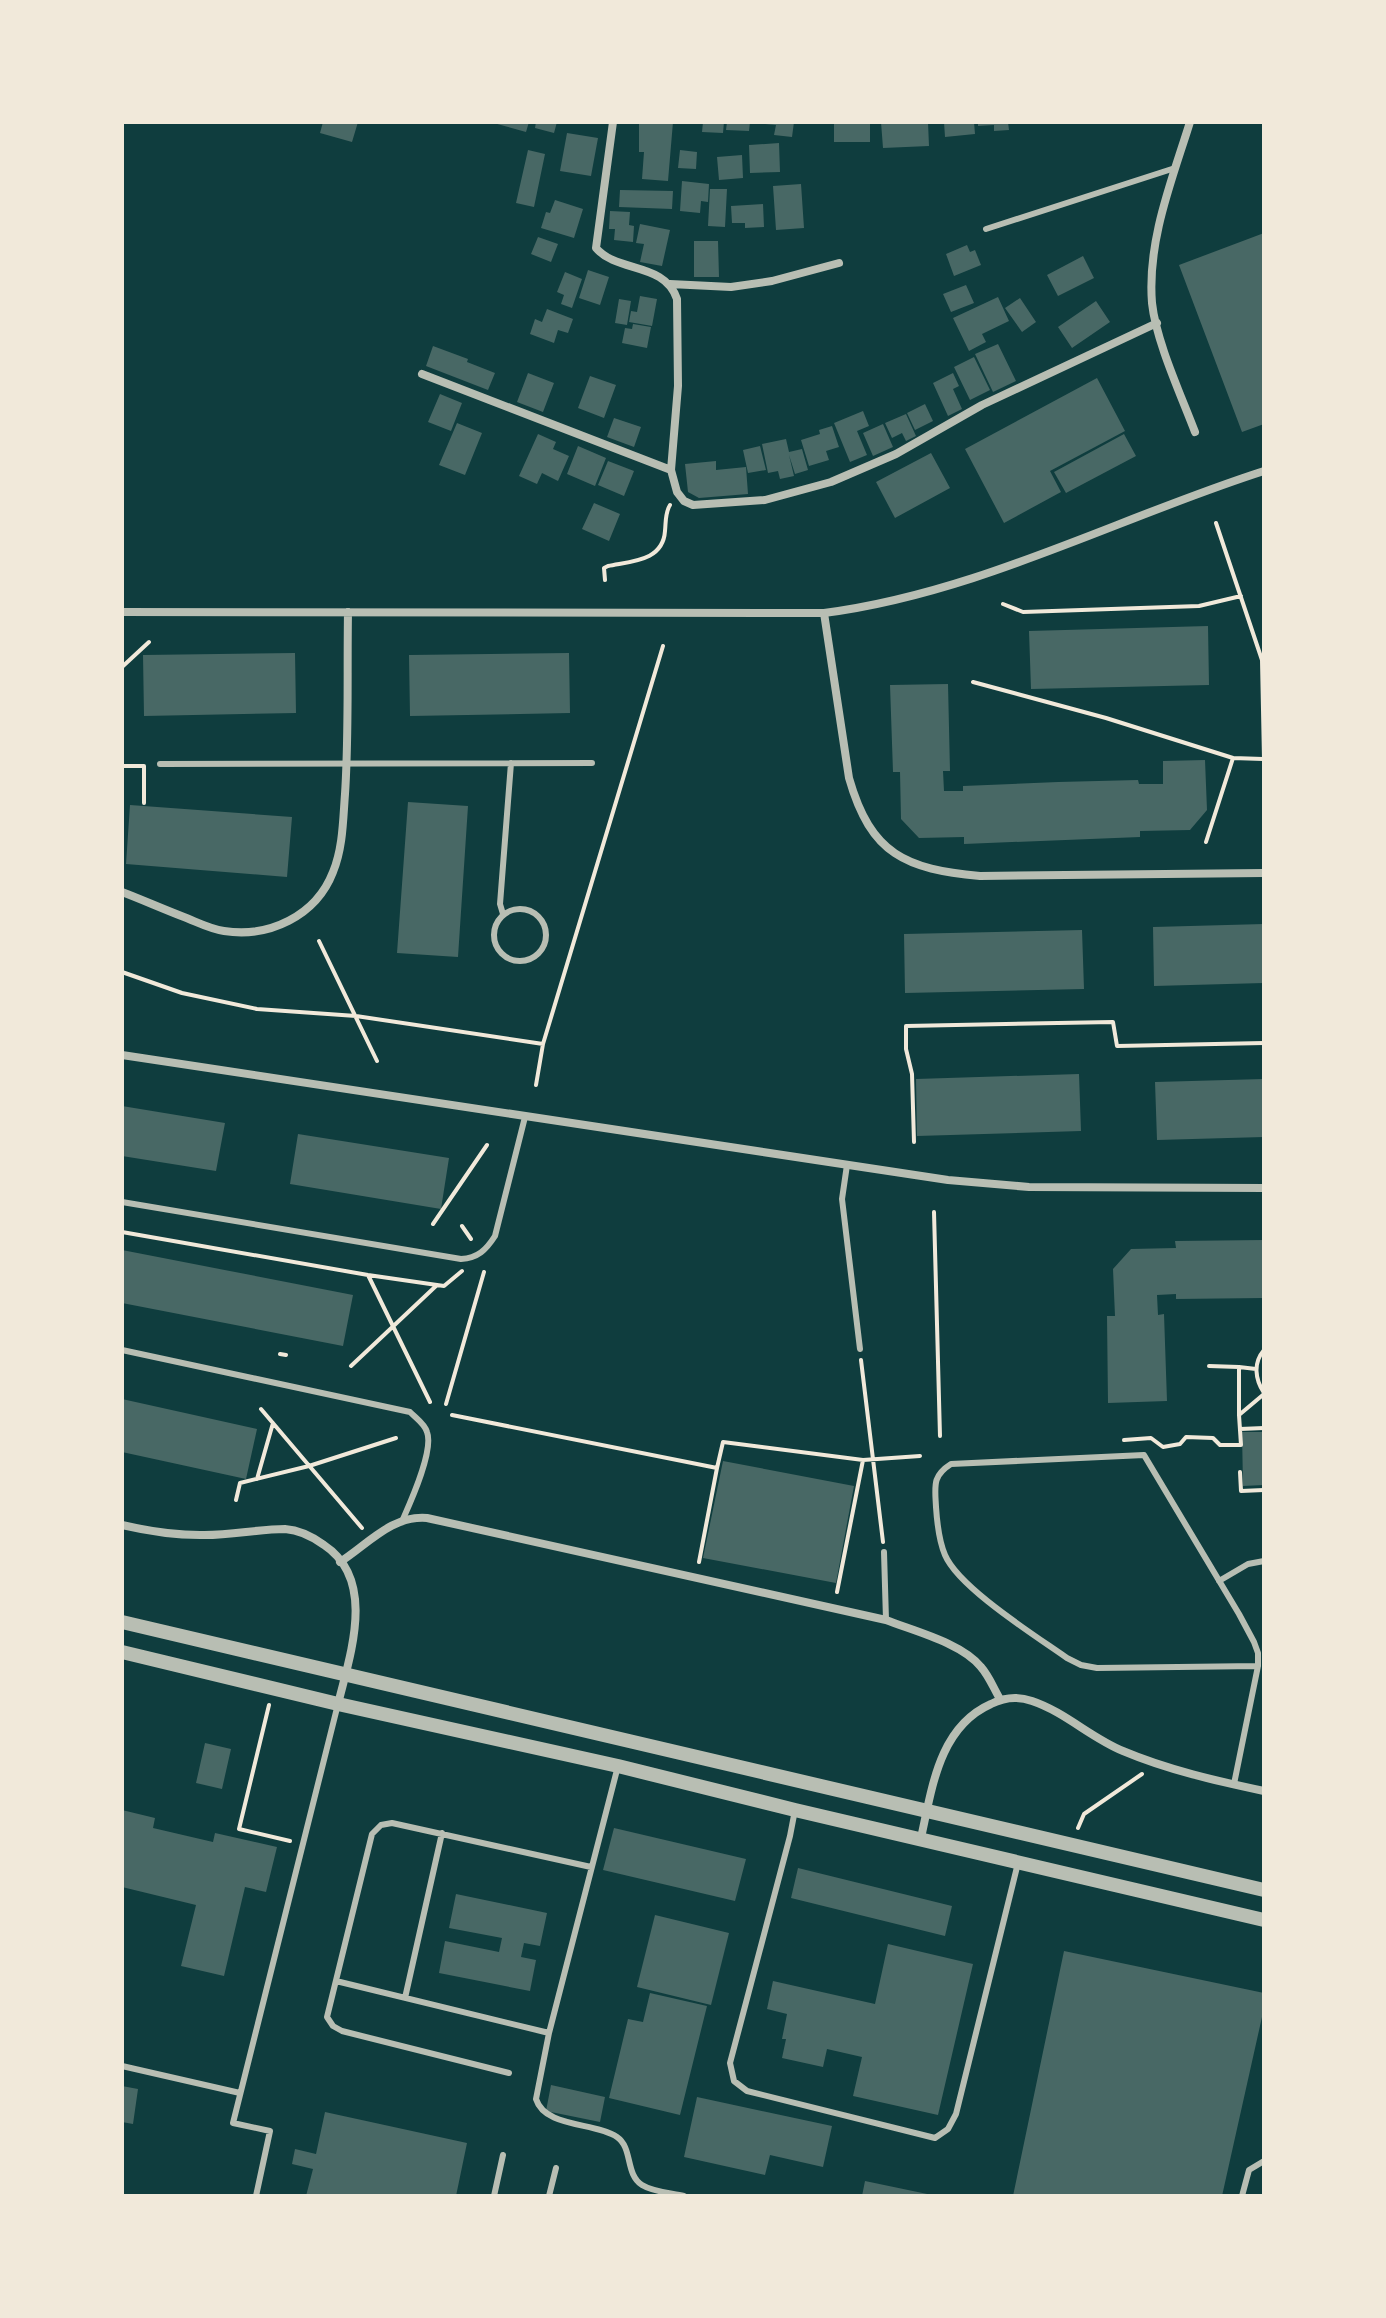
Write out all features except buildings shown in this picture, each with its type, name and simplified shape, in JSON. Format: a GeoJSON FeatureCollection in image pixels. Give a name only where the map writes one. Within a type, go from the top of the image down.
{"type":"FeatureCollection","features":[{"type":"Feature","properties":{"kind":"street"},"geometry":{"type":"LineString","coordinates":[[613,122],[596,248],[603,257],[653,273],[670,284],[731,287],[772,281],[839,263]]}},
{"type":"Feature","properties":{"kind":"street"},"geometry":{"type":"LineString","coordinates":[[1190,122],[1168,191],[1152,257],[1152,303],[1172,372],[1195,432]]}},
{"type":"Feature","properties":{"kind":"street"},"geometry":{"type":"LineString","coordinates":[[670,284],[677,299],[678,329],[678,386],[671,470],[677,492],[684,501],[693,505],[765,500],[831,482],[896,454],[982,405],[1157,323]]}},
{"type":"Feature","properties":{"kind":"street"},"geometry":{"type":"LineString","coordinates":[[422,374],[671,470]]}},
{"type":"Feature","properties":{"kind":"street"},"geometry":{"type":"LineString","coordinates":[[122,612],[824,613],[863,608],[935,591],[1042,555],[1264,471]]}},
{"type":"Feature","properties":{"kind":"street"},"geometry":{"type":"LineString","coordinates":[[122,892],[227,932],[263,931],[289,921],[315,899],[332,874],[340,844],[347,764],[348,612]]}},
{"type":"Feature","properties":{"kind":"street"},"geometry":{"type":"LineString","coordinates":[[824,613],[855,802],[873,833],[885,847],[902,859],[936,870],[980,876],[1264,873]]}},
{"type":"Feature","properties":{"kind":"street"},"geometry":{"type":"LineString","coordinates":[[122,1055],[948,1180],[1029,1187],[1264,1188]]}},
{"type":"Feature","properties":{"kind":"street"},"geometry":{"type":"LineString","coordinates":[[340,1562],[403,1519],[427,1518],[886,1620],[970,1655],[982,1668],[1000,1699]]}},
{"type":"Feature","properties":{"kind":"street"},"geometry":{"type":"LineString","coordinates":[[122,1525],[152,1532],[201,1536],[288,1529],[314,1538],[329,1548],[349,1576],[355,1593],[356,1623],[338,1704]]}},
{"type":"Feature","properties":{"kind":"street"},"geometry":{"type":"LineString","coordinates":[[122,1622],[1264,1890]]}},
{"type":"Feature","properties":{"kind":"street"},"geometry":{"type":"LineString","coordinates":[[122,1652],[1264,1920]]}},
{"type":"Feature","properties":{"kind":"street"},"geometry":{"type":"LineString","coordinates":[[921,1838],[941,1759],[955,1730],[973,1713],[1000,1699],[1032,1701],[1059,1713],[1122,1751],[1173,1768],[1264,1791]]}},
{"type":"Feature","properties":{"kind":"lane"},"geometry":{"type":"LineString","coordinates":[[986,229],[1175,168]]}},
{"type":"Feature","properties":{"kind":"lane"},"geometry":{"type":"LineString","coordinates":[[503,914],[518,908],[527,909],[542,920],[546,937],[538,953],[522,961],[514,961],[500,952],[493,937],[494,928],[503,914],[500,904],[511,763]]}},
{"type":"Feature","properties":{"kind":"lane"},"geometry":{"type":"LineString","coordinates":[[160,764],[592,763]]}},
{"type":"Feature","properties":{"kind":"lane"},"geometry":{"type":"LineString","coordinates":[[122,1202],[470,1259],[488,1248],[495,1236],[525,1117]]}},
{"type":"Feature","properties":{"kind":"lane"},"geometry":{"type":"LineString","coordinates":[[847,1165],[842,1199],[860,1349]]}},
{"type":"Feature","properties":{"kind":"lane"},"geometry":{"type":"LineString","coordinates":[[122,1350],[410,1412],[427,1430],[429,1443],[420,1479],[403,1519]]}},
{"type":"Feature","properties":{"kind":"lane"},"geometry":{"type":"LineString","coordinates":[[1234,1784],[1258,1666],[1258,1653],[1144,1455],[951,1464],[940,1472],[935,1484],[937,1516],[943,1552],[949,1563],[975,1592],[1067,1658],[1097,1668],[1258,1666]]}},
{"type":"Feature","properties":{"kind":"lane"},"geometry":{"type":"LineString","coordinates":[[884,1552],[886,1620]]}},
{"type":"Feature","properties":{"kind":"lane"},"geometry":{"type":"LineString","coordinates":[[1219,1581],[1248,1564],[1264,1561]]}},
{"type":"Feature","properties":{"kind":"lane"},"geometry":{"type":"LineString","coordinates":[[256,2196],[270,2131],[233,2123],[338,1704]]}},
{"type":"Feature","properties":{"kind":"lane"},"geometry":{"type":"LineString","coordinates":[[618,1766],[549,2033],[536,2099],[548,2115],[615,2135],[626,2149],[632,2174],[639,2183],[684,2196]]}},
{"type":"Feature","properties":{"kind":"lane"},"geometry":{"type":"LineString","coordinates":[[795,1810],[730,2063],[734,2081],[747,2091],[935,2138],[948,2129],[956,2114],[1019,1861]]}},
{"type":"Feature","properties":{"kind":"lane"},"geometry":{"type":"LineString","coordinates":[[509,2073],[342,2031],[333,2026],[327,2017],[372,1834],[381,1825],[392,1823],[591,1867]]}},
{"type":"Feature","properties":{"kind":"lane"},"geometry":{"type":"LineString","coordinates":[[405,1998],[442,1833]]}},
{"type":"Feature","properties":{"kind":"lane"},"geometry":{"type":"LineString","coordinates":[[336,1981],[549,2033]]}},
{"type":"Feature","properties":{"kind":"lane"},"geometry":{"type":"LineString","coordinates":[[122,2066],[240,2093]]}},
{"type":"Feature","properties":{"kind":"lane"},"geometry":{"type":"LineString","coordinates":[[494,2196],[503,2155]]}},
{"type":"Feature","properties":{"kind":"lane"},"geometry":{"type":"LineString","coordinates":[[1242,2196],[1249,2170],[1264,2161]]}},
{"type":"Feature","properties":{"kind":"lane"},"geometry":{"type":"LineString","coordinates":[[549,2196],[556,2168]]}},
{"type":"Feature","properties":{"kind":"path"},"geometry":{"type":"LineString","coordinates":[[605,580],[604,568],[643,559],[659,550],[665,537],[666,510],[677,492]]}},
{"type":"Feature","properties":{"kind":"path"},"geometry":{"type":"LineString","coordinates":[[973,682],[1106,718],[1233,758],[1264,759],[1263,658],[1216,523]]}},
{"type":"Feature","properties":{"kind":"path"},"geometry":{"type":"LineString","coordinates":[[1003,604],[1023,612],[1199,606],[1241,596]]}},
{"type":"Feature","properties":{"kind":"path"},"geometry":{"type":"LineString","coordinates":[[122,667],[149,642]]}},
{"type":"Feature","properties":{"kind":"path"},"geometry":{"type":"LineString","coordinates":[[536,1085],[543,1044],[663,646]]}},
{"type":"Feature","properties":{"kind":"path"},"geometry":{"type":"LineString","coordinates":[[1206,842],[1233,758]]}},
{"type":"Feature","properties":{"kind":"path"},"geometry":{"type":"LineString","coordinates":[[122,766],[144,766],[144,803]]}},
{"type":"Feature","properties":{"kind":"path"},"geometry":{"type":"LineString","coordinates":[[319,941],[377,1061]]}},
{"type":"Feature","properties":{"kind":"path"},"geometry":{"type":"LineString","coordinates":[[122,972],[182,993],[257,1009],[356,1016],[543,1044]]}},
{"type":"Feature","properties":{"kind":"path"},"geometry":{"type":"LineString","coordinates":[[914,1142],[912,1074],[906,1049],[906,1026],[1113,1022],[1117,1046],[1264,1043]]}},
{"type":"Feature","properties":{"kind":"path"},"geometry":{"type":"LineString","coordinates":[[433,1224],[487,1145]]}},
{"type":"Feature","properties":{"kind":"path"},"geometry":{"type":"LineString","coordinates":[[934,1212],[940,1436]]}},
{"type":"Feature","properties":{"kind":"path"},"geometry":{"type":"LineString","coordinates":[[462,1226],[471,1239]]}},
{"type":"Feature","properties":{"kind":"path"},"geometry":{"type":"LineString","coordinates":[[122,1232],[444,1286],[463,1271]]}},
{"type":"Feature","properties":{"kind":"path"},"geometry":{"type":"LineString","coordinates":[[446,1404],[484,1272]]}},
{"type":"Feature","properties":{"kind":"path"},"geometry":{"type":"LineString","coordinates":[[368,1275],[430,1402]]}},
{"type":"Feature","properties":{"kind":"path"},"geometry":{"type":"LineString","coordinates":[[351,1366],[437,1285]]}},
{"type":"Feature","properties":{"kind":"path"},"geometry":{"type":"LineString","coordinates":[[860,1349],[883,1532]]}},
{"type":"Feature","properties":{"kind":"path"},"geometry":{"type":"LineString","coordinates":[[1239,1415],[1264,1393],[1256,1369],[1264,1350]]}},
{"type":"Feature","properties":{"kind":"path"},"geometry":{"type":"LineString","coordinates":[[280,1354],[286,1355]]}},
{"type":"Feature","properties":{"kind":"path"},"geometry":{"type":"LineString","coordinates":[[1209,1366],[1256,1369]]}},
{"type":"Feature","properties":{"kind":"path"},"geometry":{"type":"LineString","coordinates":[[1124,1440],[1151,1438],[1163,1447],[1180,1444],[1186,1437],[1213,1438],[1220,1445],[1241,1445],[1239,1367]]}},
{"type":"Feature","properties":{"kind":"path"},"geometry":{"type":"LineString","coordinates":[[261,1409],[362,1528]]}},
{"type":"Feature","properties":{"kind":"path"},"geometry":{"type":"LineString","coordinates":[[452,1415],[717,1468]]}},
{"type":"Feature","properties":{"kind":"path"},"geometry":{"type":"LineString","coordinates":[[257,1479],[273,1423]]}},
{"type":"Feature","properties":{"kind":"path"},"geometry":{"type":"LineString","coordinates":[[1240,1429],[1264,1428]]}},
{"type":"Feature","properties":{"kind":"path"},"geometry":{"type":"LineString","coordinates":[[236,1500],[240,1483],[309,1466],[396,1438]]}},
{"type":"Feature","properties":{"kind":"path"},"geometry":{"type":"LineString","coordinates":[[699,1562],[723,1442],[863,1460],[920,1456]]}},
{"type":"Feature","properties":{"kind":"path"},"geometry":{"type":"LineString","coordinates":[[837,1592],[863,1460]]}},
{"type":"Feature","properties":{"kind":"path"},"geometry":{"type":"LineString","coordinates":[[1240,1472],[1241,1491],[1264,1490]]}},
{"type":"Feature","properties":{"kind":"path"},"geometry":{"type":"LineString","coordinates":[[269,1704],[239,1829],[304,1844]]}},
{"type":"Feature","properties":{"kind":"path"},"geometry":{"type":"LineString","coordinates":[[1077,1832],[1084,1814],[1142,1774]]}}]}
